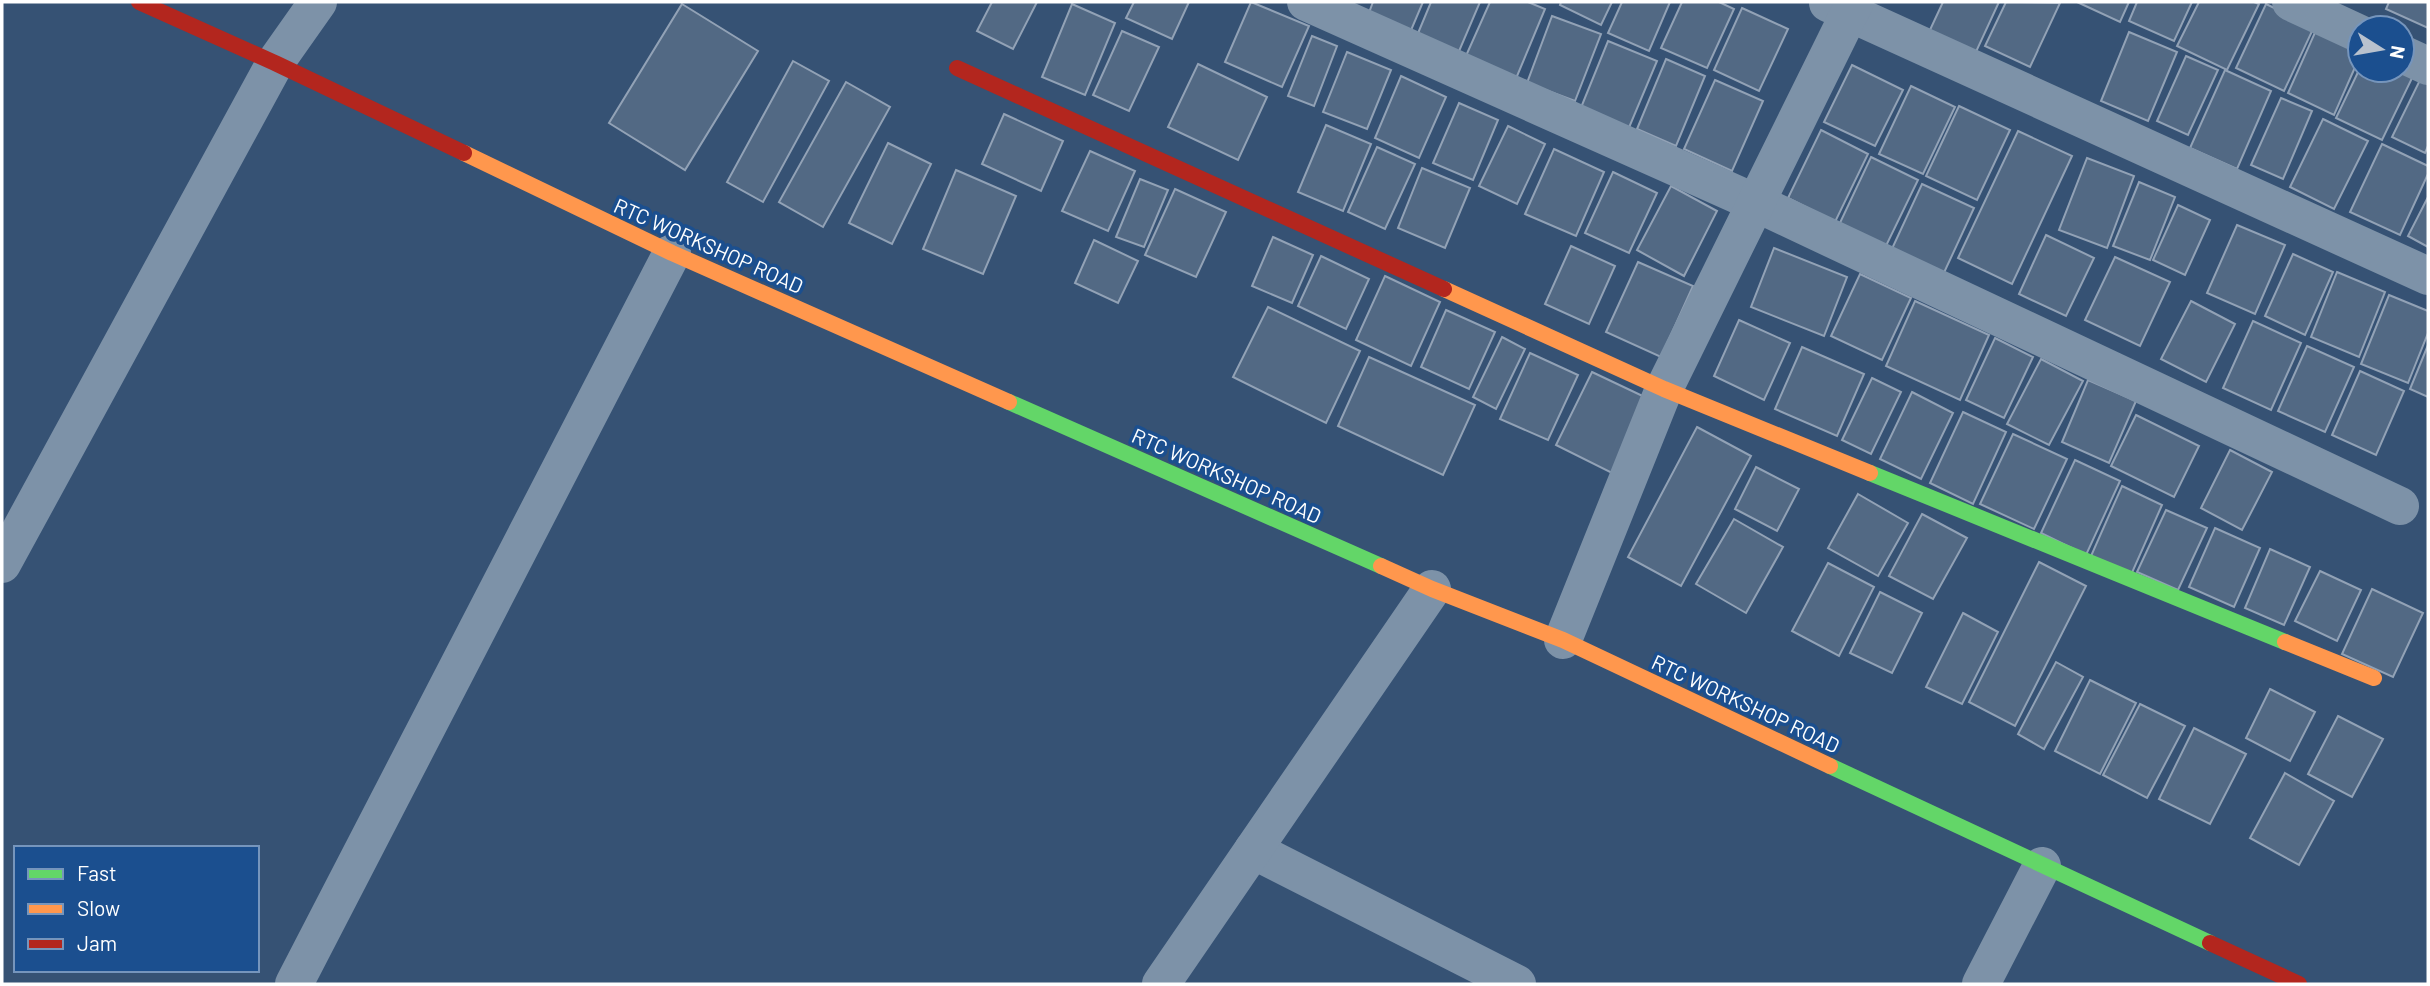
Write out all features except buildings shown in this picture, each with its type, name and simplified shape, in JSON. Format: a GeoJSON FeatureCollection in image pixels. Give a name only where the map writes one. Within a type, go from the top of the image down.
{"type":"FeatureCollection","features":[{"type":"Feature","properties":{"kind":"street","name":"RTC WORKSHOP ROAD"},"geometry":{"type":"LineString","coordinates":[[139,2],[275,63],[672,253],[1432,589],[1563,640],[2299,984]]}},
{"type":"Feature","properties":{"kind":"street"},"geometry":{"type":"LineString","coordinates":[[6,545],[275,63],[318,2]]}},
{"type":"Feature","properties":{"kind":"street"},"geometry":{"type":"LineString","coordinates":[[1306,2],[1756,203],[2400,506]]}},
{"type":"Feature","properties":{"kind":"street"},"geometry":{"type":"LineString","coordinates":[[2291,2],[2346,28]]}},
{"type":"Feature","properties":{"kind":"street"},"geometry":{"type":"LineString","coordinates":[[1563,640],[1664,389],[1756,203],[1844,5],[2428,276]]}},
{"type":"Feature","properties":{"kind":"street"},"geometry":{"type":"LineString","coordinates":[[957,68],[1664,389],[2374,678]]}},
{"type":"Feature","properties":{"kind":"street"},"geometry":{"type":"LineString","coordinates":[[294,984],[672,253]]}},
{"type":"Feature","properties":{"kind":"street"},"geometry":{"type":"LineString","coordinates":[[1161,984],[1432,589]]}},
{"type":"Feature","properties":{"kind":"street"},"geometry":{"type":"LineString","coordinates":[[1253,850],[1517,984]]}},
{"type":"Feature","properties":{"kind":"street"},"geometry":{"type":"LineString","coordinates":[[1981,984],[2042,866]]}},
{"type":"Feature","properties":{"kind":"traffic: fast"},"geometry":{"type":"LineString","coordinates":[[1009,402],[1381,566]]}},
{"type":"Feature","properties":{"kind":"traffic: fast"},"geometry":{"type":"LineString","coordinates":[[1870,473],[2285,642]]}},
{"type":"Feature","properties":{"kind":"traffic: fast"},"geometry":{"type":"LineString","coordinates":[[1830,766],[2210,943]]}},
{"type":"Feature","properties":{"kind":"traffic: slow"},"geometry":{"type":"LineString","coordinates":[[464,153],[672,253],[1009,402]]}},
{"type":"Feature","properties":{"kind":"traffic: slow"},"geometry":{"type":"LineString","coordinates":[[1444,289],[1664,389],[1870,473]]}},
{"type":"Feature","properties":{"kind":"traffic: slow"},"geometry":{"type":"LineString","coordinates":[[1381,566],[1563,640],[1830,766]]}},
{"type":"Feature","properties":{"kind":"traffic: slow"},"geometry":{"type":"LineString","coordinates":[[2285,642],[2374,678]]}},
{"type":"Feature","properties":{"kind":"traffic: jam"},"geometry":{"type":"LineString","coordinates":[[139,2],[464,153]]}},
{"type":"Feature","properties":{"kind":"traffic: jam"},"geometry":{"type":"LineString","coordinates":[[957,68],[1444,289]]}},
{"type":"Feature","properties":{"kind":"traffic: jam"},"geometry":{"type":"LineString","coordinates":[[2210,943],[2299,984]]}}]}
